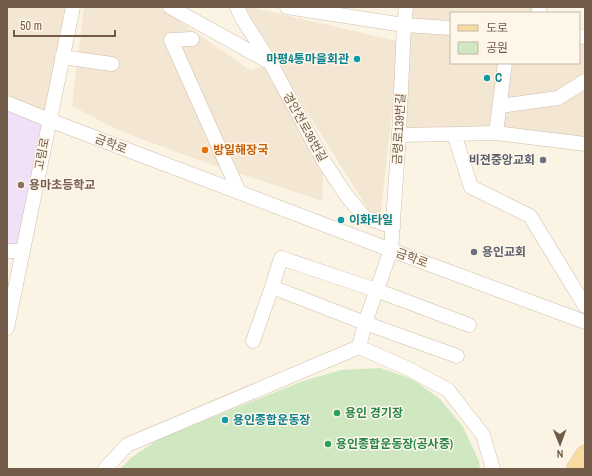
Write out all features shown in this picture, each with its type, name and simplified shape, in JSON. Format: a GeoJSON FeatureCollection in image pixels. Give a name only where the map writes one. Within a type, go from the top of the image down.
{"type":"FeatureCollection","features":[{"type":"Feature","properties":{"kind":"main road"},"geometry":{"type":"LineString","coordinates":[[575,469],[585,454]]}},
{"type":"Feature","properties":{"kind":"street","name":"고림로"},"geometry":{"type":"LineString","coordinates":[[7,328],[73,7]]}},
{"type":"Feature","properties":{"kind":"street"},"geometry":{"type":"LineString","coordinates":[[170,7],[270,62]]}},
{"type":"Feature","properties":{"kind":"street","name":"경안천로36번길"},"geometry":{"type":"LineString","coordinates":[[237,7],[242,18],[270,62],[323,160],[346,195],[364,217],[393,227]]}},
{"type":"Feature","properties":{"kind":"street"},"geometry":{"type":"LineString","coordinates":[[288,7],[404,25],[450,28]]}},
{"type":"Feature","properties":{"kind":"street","name":"금령로139번길"},"geometry":{"type":"LineString","coordinates":[[359,347],[365,323],[391,250],[406,7]]}},
{"type":"Feature","properties":{"kind":"street"},"geometry":{"type":"LineString","coordinates":[[192,39],[171,40],[239,192]]}},
{"type":"Feature","properties":{"kind":"street"},"geometry":{"type":"LineString","coordinates":[[62,57],[112,64]]}},
{"type":"Feature","properties":{"kind":"street"},"geometry":{"type":"LineString","coordinates":[[496,133],[505,64]]}},
{"type":"Feature","properties":{"kind":"street"},"geometry":{"type":"LineString","coordinates":[[500,106],[558,98],[585,81]]}},
{"type":"Feature","properties":{"kind":"street","name":"금학로"},"geometry":{"type":"LineString","coordinates":[[7,103],[391,250],[585,322]]}},
{"type":"Feature","properties":{"kind":"street"},"geometry":{"type":"LineString","coordinates":[[399,135],[496,133],[585,144]]}},
{"type":"Feature","properties":{"kind":"street"},"geometry":{"type":"LineString","coordinates":[[454,134],[471,187],[530,216],[585,306]]}},
{"type":"Feature","properties":{"kind":"street"},"geometry":{"type":"LineString","coordinates":[[7,251],[23,251]]}},
{"type":"Feature","properties":{"kind":"street"},"geometry":{"type":"LineString","coordinates":[[253,341],[281,258],[376,290],[469,325]]}},
{"type":"Feature","properties":{"kind":"street"},"geometry":{"type":"LineString","coordinates":[[272,287],[365,323],[457,356]]}},
{"type":"Feature","properties":{"kind":"street"},"geometry":{"type":"LineString","coordinates":[[105,469],[127,444],[359,347],[409,369],[448,390],[483,435],[493,469]]}},
{"type":"Feature","properties":{"kind":"shaded area"},"geometry":{"type":"Polygon","coordinates":[[[7,7],[73,7],[49,120],[7,103],[7,7]]]}},
{"type":"Feature","properties":{"kind":"shaded area"},"geometry":{"type":"Polygon","coordinates":[[[84,7],[159,7],[251,71],[266,65],[323,165],[322,201],[204,162],[120,131],[72,106],[84,7]]]}},
{"type":"Feature","properties":{"kind":"shaded area"},"geometry":{"type":"Polygon","coordinates":[[[242,7],[251,7],[400,42],[379,227],[242,7]]]}},
{"type":"Feature","properties":{"kind":"shaded area"},"geometry":{"type":"Polygon","coordinates":[[[406,7],[538,7],[538,12],[450,12],[450,64],[505,64],[494,133],[399,135],[406,7]]]}},
{"type":"Feature","properties":{"kind":"shaded area"},"geometry":{"type":"Polygon","coordinates":[[[580,37],[585,37],[585,81],[557,98],[501,105],[506,64],[580,64],[580,37]]]}},
{"type":"Feature","properties":{"kind":"shaded area"},"geometry":{"type":"Polygon","coordinates":[[[585,87],[585,142],[497,133],[501,106],[585,87]]]}},
{"type":"Feature","properties":{"kind":"shaded area","name":"용마초등학교"},"geometry":{"type":"Polygon","coordinates":[[[7,103],[49,120],[23,251],[7,251],[7,103]]]}},
{"type":"Feature","properties":{"kind":"green space","name":"용인 경기장"},"geometry":{"type":"Polygon","coordinates":[[[380,368],[412,379],[440,399],[463,427],[479,461],[480,469],[120,469],[132,457],[159,439],[303,381],[341,370],[380,368]]]}},
{"type":"Feature","properties":{"kind":"place","name":"마평4통마을회관"},"geometry":{"type":"Point","coordinates":[357,59]}},
{"type":"Feature","properties":{"kind":"place","name":"C"},"geometry":{"type":"Point","coordinates":[487,78]}},
{"type":"Feature","properties":{"kind":"place","name":"방일해장국"},"geometry":{"type":"Point","coordinates":[205,150]}},
{"type":"Feature","properties":{"kind":"place","name":"비젼중앙교회"},"geometry":{"type":"Point","coordinates":[543,160]}},
{"type":"Feature","properties":{"kind":"place","name":"용마초등학교"},"geometry":{"type":"Point","coordinates":[21,185]}},
{"type":"Feature","properties":{"kind":"place","name":"이화타일"},"geometry":{"type":"Point","coordinates":[341,220]}},
{"type":"Feature","properties":{"kind":"place","name":"용인교회"},"geometry":{"type":"Point","coordinates":[474,252]}},
{"type":"Feature","properties":{"kind":"place","name":"용인 경기장"},"geometry":{"type":"Point","coordinates":[337,413]}},
{"type":"Feature","properties":{"kind":"place","name":"용인종합운동장"},"geometry":{"type":"Point","coordinates":[225,420]}},
{"type":"Feature","properties":{"kind":"place","name":"용인종합운동장(공사중)"},"geometry":{"type":"Point","coordinates":[328,444]}}]}
